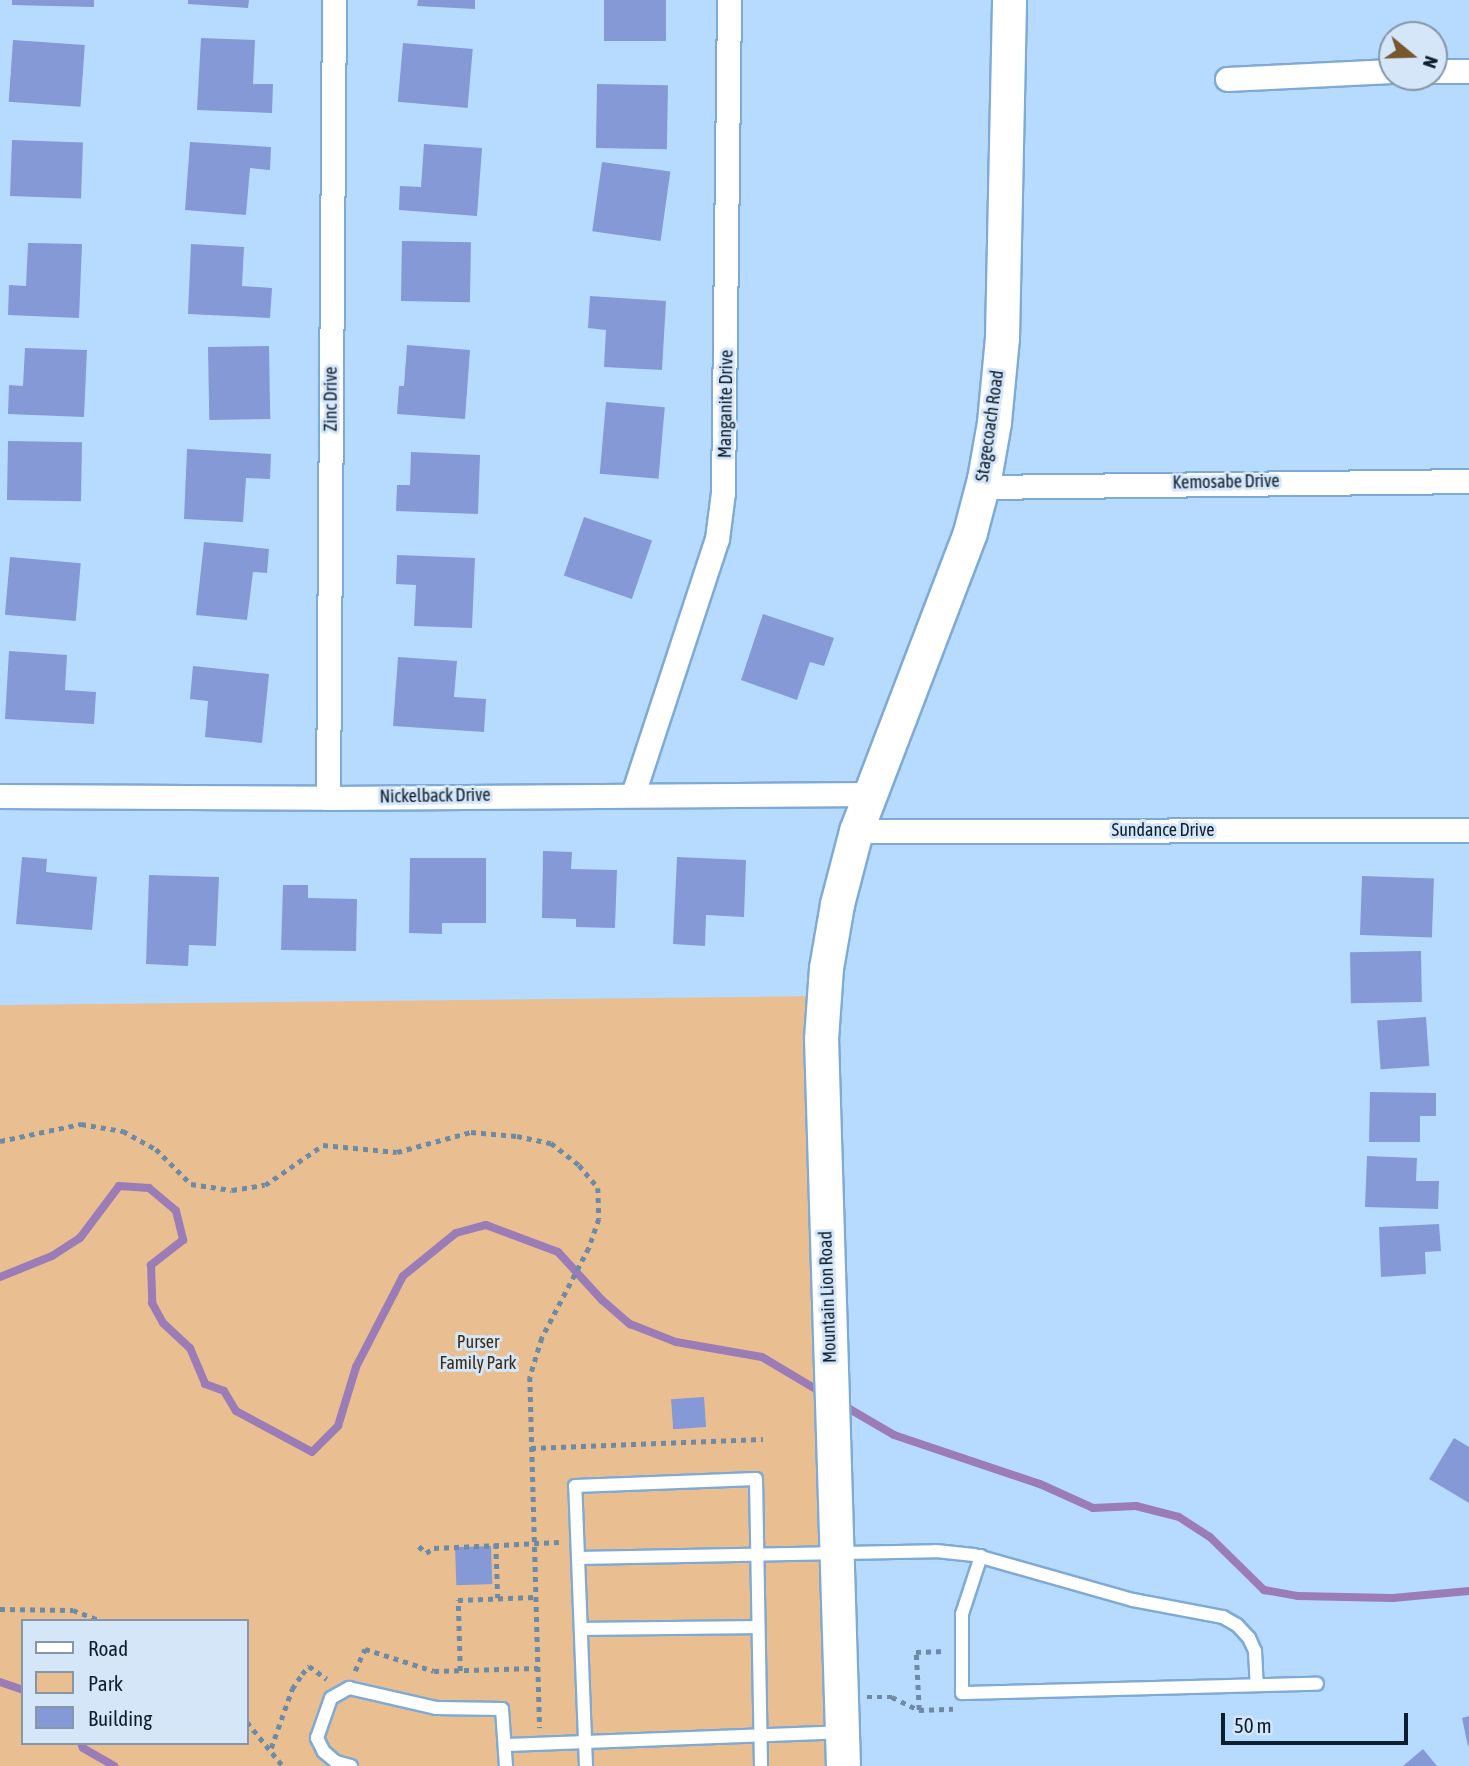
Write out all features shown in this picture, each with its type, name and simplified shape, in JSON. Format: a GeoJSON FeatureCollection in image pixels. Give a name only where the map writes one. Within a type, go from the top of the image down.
{"type":"FeatureCollection","features":[{"type":"Feature","properties":{"kind":"street","name":"Zinc Drive"},"geometry":{"type":"LineString","coordinates":[[328,798],[334,0]]}},
{"type":"Feature","properties":{"kind":"street","name":"Manganite Drive"},"geometry":{"type":"LineString","coordinates":[[633,794],[717,539],[723,492],[727,413],[729,0]]}},
{"type":"Feature","properties":{"kind":"street","name":"Stagecoach Road"},"geometry":{"type":"LineString","coordinates":[[856,831],[970,532],[982,487],[994,422],[1002,337],[1009,0]]}},
{"type":"Feature","properties":{"kind":"street"},"geometry":{"type":"LineString","coordinates":[[1448,71],[1469,71]]}},
{"type":"Feature","properties":{"kind":"street"},"geometry":{"type":"LineString","coordinates":[[1227,79],[1378,72]]}},
{"type":"Feature","properties":{"kind":"street","name":"Kemosabe Drive"},"geometry":{"type":"LineString","coordinates":[[982,487],[1469,481]]}},
{"type":"Feature","properties":{"kind":"street","name":"Nickelback Drive"},"geometry":{"type":"LineString","coordinates":[[0,796],[328,798],[870,794]]}},
{"type":"Feature","properties":{"kind":"street","name":"Sundance Drive"},"geometry":{"type":"LineString","coordinates":[[856,831],[1469,830]]}},
{"type":"Feature","properties":{"kind":"street","name":"Mountain Lion Road"},"geometry":{"type":"LineString","coordinates":[[843,1766],[821,1039],[826,968],[837,904],[856,831]]}},
{"type":"Feature","properties":{"kind":"lane"},"geometry":{"type":"LineString","coordinates":[[586,1766],[575,1486],[756,1479],[761,1766]]}},
{"type":"Feature","properties":{"kind":"lane"},"geometry":{"type":"LineString","coordinates":[[578,1558],[936,1551],[981,1556],[1133,1600],[1223,1617],[1237,1625],[1249,1638],[1255,1651],[1257,1685]]}},
{"type":"Feature","properties":{"kind":"lane"},"geometry":{"type":"LineString","coordinates":[[981,1556],[962,1614],[962,1693],[1317,1684]]}},
{"type":"Feature","properties":{"kind":"lane"},"geometry":{"type":"LineString","coordinates":[[581,1629],[758,1627]]}},
{"type":"Feature","properties":{"kind":"lane"},"geometry":{"type":"LineString","coordinates":[[351,1766],[336,1762],[324,1752],[317,1738],[331,1698],[349,1688],[436,1708],[502,1709],[506,1766]]}},
{"type":"Feature","properties":{"kind":"lane"},"geometry":{"type":"LineString","coordinates":[[506,1745],[842,1732]]}},
{"type":"Feature","properties":{"kind":"path"},"geometry":{"type":"LineString","coordinates":[[0,1141],[81,1124],[124,1131],[156,1149],[191,1184],[232,1190],[265,1185],[323,1145],[397,1152],[471,1132],[517,1136],[551,1143],[579,1165],[598,1188],[599,1219],[589,1248],[533,1360],[531,1448],[541,1743]]}},
{"type":"Feature","properties":{"kind":"path"},"geometry":{"type":"LineString","coordinates":[[531,1448],[763,1439]]}},
{"type":"Feature","properties":{"kind":"path"},"geometry":{"type":"LineString","coordinates":[[419,1546],[426,1553],[434,1548],[578,1541]]}},
{"type":"Feature","properties":{"kind":"path"},"geometry":{"type":"LineString","coordinates":[[496,1544],[498,1598]]}},
{"type":"Feature","properties":{"kind":"path"},"geometry":{"type":"LineString","coordinates":[[460,1671],[458,1600],[536,1597]]}},
{"type":"Feature","properties":{"kind":"path"},"geometry":{"type":"LineString","coordinates":[[0,1609],[73,1610],[96,1619]]}},
{"type":"Feature","properties":{"kind":"path"},"geometry":{"type":"LineString","coordinates":[[919,1710],[916,1652],[961,1650]]}},
{"type":"Feature","properties":{"kind":"path"},"geometry":{"type":"LineString","coordinates":[[841,1697],[892,1697],[919,1710],[962,1708],[962,1693]]}},
{"type":"Feature","properties":{"kind":"path"},"geometry":{"type":"LineString","coordinates":[[248,1723],[283,1766]]}},
{"type":"Feature","properties":{"kind":"green space","name":"Purser Family Park"},"geometry":{"type":"Polygon","coordinates":[[[824,996],[843,1766],[0,1766],[0,1005],[824,996]]]}},
{"type":"Feature","properties":{"kind":"building"},"geometry":{"type":"Polygon","coordinates":[[[12,0],[94,0],[94,7],[12,5],[12,0]]]}},
{"type":"Feature","properties":{"kind":"building"},"geometry":{"type":"Polygon","coordinates":[[[188,0],[249,0],[248,8],[188,4],[188,0]]]}},
{"type":"Feature","properties":{"kind":"building"},"geometry":{"type":"Polygon","coordinates":[[[418,0],[475,0],[475,9],[417,6],[418,0]]]}},
{"type":"Feature","properties":{"kind":"building"},"geometry":{"type":"Polygon","coordinates":[[[604,0],[666,0],[666,41],[604,41],[604,0]]]}},
{"type":"Feature","properties":{"kind":"building"},"geometry":{"type":"Polygon","coordinates":[[[201,38],[255,40],[253,84],[273,84],[272,113],[197,110],[201,38]]]}},
{"type":"Feature","properties":{"kind":"building"},"geometry":{"type":"Polygon","coordinates":[[[13,40],[85,45],[80,107],[9,102],[13,40]]]}},
{"type":"Feature","properties":{"kind":"building"},"geometry":{"type":"Polygon","coordinates":[[[403,43],[473,49],[468,108],[398,102],[403,43]]]}},
{"type":"Feature","properties":{"kind":"building"},"geometry":{"type":"Polygon","coordinates":[[[597,84],[668,85],[667,149],[596,148],[597,84]]]}},
{"type":"Feature","properties":{"kind":"building"},"geometry":{"type":"Polygon","coordinates":[[[12,140],[83,142],[81,198],[10,196],[12,140]]]}},
{"type":"Feature","properties":{"kind":"building"},"geometry":{"type":"Polygon","coordinates":[[[190,142],[271,147],[270,170],[250,168],[246,215],[185,210],[190,142]]]}},
{"type":"Feature","properties":{"kind":"building"},"geometry":{"type":"Polygon","coordinates":[[[424,144],[482,148],[477,216],[399,210],[400,186],[421,187],[424,144]]]}},
{"type":"Feature","properties":{"kind":"building"},"geometry":{"type":"Polygon","coordinates":[[[602,162],[670,172],[661,241],[592,231],[602,162]]]}},
{"type":"Feature","properties":{"kind":"building"},"geometry":{"type":"Polygon","coordinates":[[[402,241],[471,242],[470,302],[401,301],[402,241]]]}},
{"type":"Feature","properties":{"kind":"building"},"geometry":{"type":"Polygon","coordinates":[[[28,243],[82,244],[79,318],[8,315],[9,285],[26,286],[28,243]]]}},
{"type":"Feature","properties":{"kind":"building"},"geometry":{"type":"Polygon","coordinates":[[[191,244],[244,247],[242,286],[272,288],[270,318],[188,314],[191,244]]]}},
{"type":"Feature","properties":{"kind":"building"},"geometry":{"type":"Polygon","coordinates":[[[590,296],[666,301],[662,370],[604,367],[606,330],[588,328],[590,296]]]}},
{"type":"Feature","properties":{"kind":"building"},"geometry":{"type":"Polygon","coordinates":[[[407,345],[470,350],[465,419],[397,414],[399,386],[404,386],[407,345]]]}},
{"type":"Feature","properties":{"kind":"building"},"geometry":{"type":"Polygon","coordinates":[[[269,346],[270,419],[209,420],[208,347],[269,346]]]}},
{"type":"Feature","properties":{"kind":"building"},"geometry":{"type":"Polygon","coordinates":[[[25,348],[87,350],[84,417],[8,414],[9,385],[23,386],[25,348]]]}},
{"type":"Feature","properties":{"kind":"building"},"geometry":{"type":"Polygon","coordinates":[[[606,402],[665,407],[659,479],[600,474],[606,402]]]}},
{"type":"Feature","properties":{"kind":"building"},"geometry":{"type":"Polygon","coordinates":[[[8,441],[82,442],[81,501],[7,500],[8,441]]]}},
{"type":"Feature","properties":{"kind":"building"},"geometry":{"type":"Polygon","coordinates":[[[187,449],[271,454],[270,479],[246,478],[243,522],[184,519],[187,449]]]}},
{"type":"Feature","properties":{"kind":"building"},"geometry":{"type":"Polygon","coordinates":[[[411,452],[480,455],[478,514],[396,511],[397,485],[410,485],[411,452]]]}},
{"type":"Feature","properties":{"kind":"building"},"geometry":{"type":"Polygon","coordinates":[[[584,517],[652,540],[632,599],[564,576],[584,517]]]}},
{"type":"Feature","properties":{"kind":"building"},"geometry":{"type":"Polygon","coordinates":[[[204,542],[269,549],[267,573],[253,572],[247,620],[196,615],[204,542]]]}},
{"type":"Feature","properties":{"kind":"building"},"geometry":{"type":"Polygon","coordinates":[[[397,555],[475,558],[472,628],[414,626],[416,585],[396,584],[397,555]]]}},
{"type":"Feature","properties":{"kind":"building"},"geometry":{"type":"Polygon","coordinates":[[[10,557],[81,563],[76,621],[5,615],[10,557]]]}},
{"type":"Feature","properties":{"kind":"building"},"geometry":{"type":"Polygon","coordinates":[[[763,614],[834,638],[824,666],[810,662],[797,700],[741,680],[763,614]]]}},
{"type":"Feature","properties":{"kind":"building"},"geometry":{"type":"Polygon","coordinates":[[[9,651],[67,655],[65,690],[96,692],[94,724],[5,719],[9,651]]]}},
{"type":"Feature","properties":{"kind":"building"},"geometry":{"type":"Polygon","coordinates":[[[398,657],[457,661],[454,697],[486,699],[484,732],[393,726],[398,657]]]}},
{"type":"Feature","properties":{"kind":"building"},"geometry":{"type":"Polygon","coordinates":[[[193,666],[269,674],[262,743],[205,737],[208,701],[190,699],[193,666]]]}},
{"type":"Feature","properties":{"kind":"building"},"geometry":{"type":"Polygon","coordinates":[[[543,851],[572,852],[571,869],[617,870],[615,928],[576,927],[576,919],[542,918],[543,851]]]}},
{"type":"Feature","properties":{"kind":"building"},"geometry":{"type":"Polygon","coordinates":[[[22,857],[47,859],[46,872],[97,877],[92,930],[16,924],[22,857]]]}},
{"type":"Feature","properties":{"kind":"building"},"geometry":{"type":"Polygon","coordinates":[[[677,857],[746,860],[744,917],[706,915],[705,946],[673,944],[677,857]]]}},
{"type":"Feature","properties":{"kind":"building"},"geometry":{"type":"Polygon","coordinates":[[[410,858],[486,858],[486,923],[442,923],[442,934],[409,933],[410,858]]]}},
{"type":"Feature","properties":{"kind":"building"},"geometry":{"type":"Polygon","coordinates":[[[149,875],[219,877],[216,946],[189,945],[188,966],[146,964],[149,875]]]}},
{"type":"Feature","properties":{"kind":"building"},"geometry":{"type":"Polygon","coordinates":[[[1362,876],[1434,879],[1432,937],[1360,935],[1362,876]]]}},
{"type":"Feature","properties":{"kind":"building"},"geometry":{"type":"Polygon","coordinates":[[[283,885],[308,885],[308,898],[357,899],[356,951],[281,950],[283,885]]]}},
{"type":"Feature","properties":{"kind":"building"},"geometry":{"type":"Polygon","coordinates":[[[1421,951],[1422,1002],[1351,1003],[1350,952],[1421,951]]]}},
{"type":"Feature","properties":{"kind":"building"},"geometry":{"type":"Polygon","coordinates":[[[1426,1017],[1429,1066],[1381,1069],[1377,1020],[1426,1017]]]}},
{"type":"Feature","properties":{"kind":"building"},"geometry":{"type":"Polygon","coordinates":[[[1370,1092],[1436,1093],[1436,1116],[1420,1116],[1420,1142],[1369,1142],[1370,1092]]]}},
{"type":"Feature","properties":{"kind":"building"},"geometry":{"type":"Polygon","coordinates":[[[1367,1156],[1417,1158],[1416,1181],[1439,1181],[1438,1209],[1365,1207],[1367,1156]]]}},
{"type":"Feature","properties":{"kind":"building"},"geometry":{"type":"Polygon","coordinates":[[[1439,1224],[1441,1251],[1425,1252],[1426,1274],[1381,1277],[1379,1227],[1439,1224]]]}},
{"type":"Feature","properties":{"kind":"building"},"geometry":{"type":"Polygon","coordinates":[[[704,1397],[706,1427],[673,1429],[671,1399],[704,1397]]]}},
{"type":"Feature","properties":{"kind":"building"},"geometry":{"type":"Polygon","coordinates":[[[1454,1438],[1469,1447],[1469,1503],[1429,1479],[1454,1438]]]}},
{"type":"Feature","properties":{"kind":"building"},"geometry":{"type":"Polygon","coordinates":[[[491,1546],[492,1584],[456,1585],[455,1547],[491,1546]]]}},
{"type":"Feature","properties":{"kind":"building"},"geometry":{"type":"Polygon","coordinates":[[[1469,1716],[1469,1745],[1468,1746],[1462,1718],[1469,1716]]]}},
{"type":"Feature","properties":{"kind":"building"},"geometry":{"type":"Polygon","coordinates":[[[1423,1749],[1437,1766],[1403,1766],[1423,1749]]]}},
{"type":"Feature","properties":{"kind":"waterway"},"geometry":{"type":"LineString","coordinates":[[0,1277],[52,1256],[80,1238],[119,1186],[149,1188],[176,1211],[183,1240],[151,1265],[152,1303],[163,1323],[190,1348],[205,1384],[224,1391],[236,1411],[312,1452],[338,1426],[356,1367],[403,1276],[456,1233],[486,1225],[558,1252],[602,1300],[630,1324],[676,1342],[762,1357],[824,1394]]}},
{"type":"Feature","properties":{"kind":"waterway"},"geometry":{"type":"LineString","coordinates":[[841,1404],[894,1435],[1040,1484],[1093,1508],[1136,1506],[1179,1517],[1210,1537],[1264,1590],[1298,1596],[1393,1598],[1469,1591]]}},
{"type":"Feature","properties":{"kind":"waterway"},"geometry":{"type":"LineString","coordinates":[[0,1682],[21,1689]]}},
{"type":"Feature","properties":{"kind":"waterway"},"geometry":{"type":"LineString","coordinates":[[82,1745],[114,1766]]}}]}
